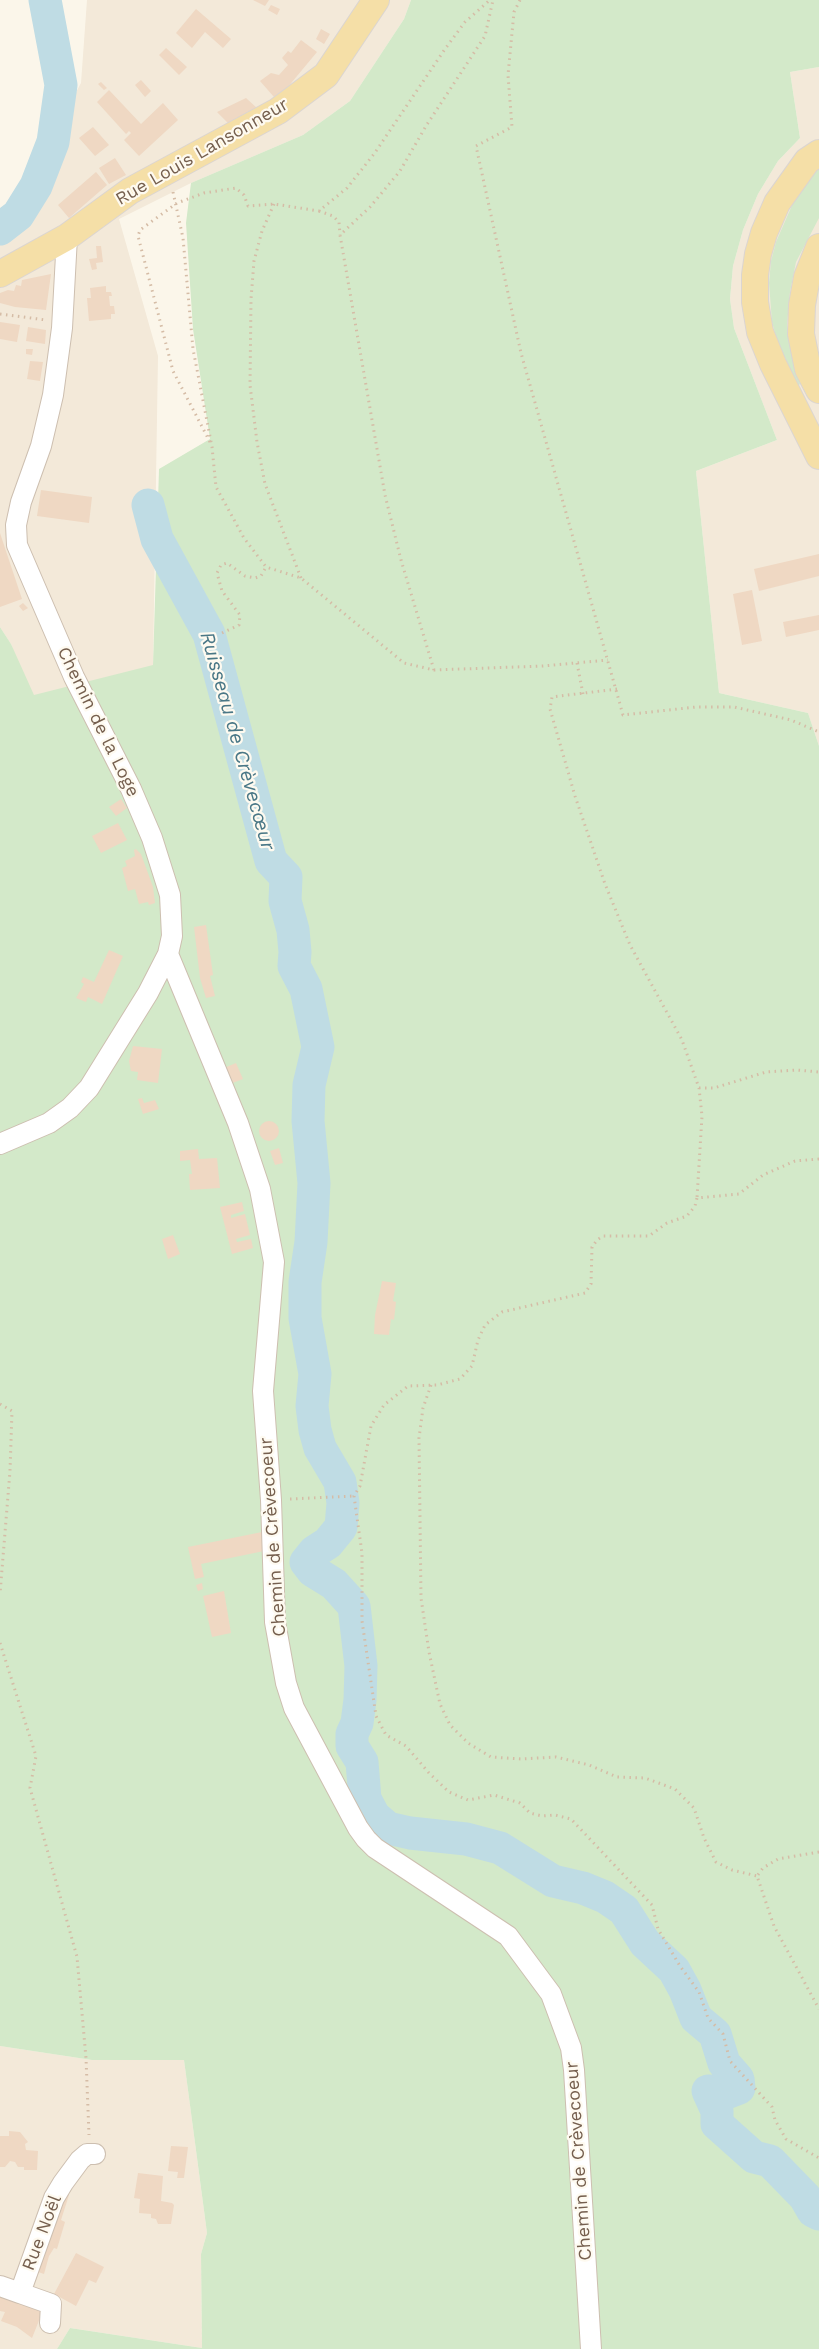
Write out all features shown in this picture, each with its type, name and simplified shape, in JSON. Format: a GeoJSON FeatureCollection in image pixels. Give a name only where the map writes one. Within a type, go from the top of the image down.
{"type":"FeatureCollection","features":[{"type":"Feature","properties":{"kind":"main road","name":"Rue Louis Lansonneur"},"geometry":{"type":"LineString","coordinates":[[1,271],[67,237],[130,191],[278,111],[326,75],[376,0]]}},
{"type":"Feature","properties":{"kind":"main road"},"geometry":{"type":"LineString","coordinates":[[819,153],[807,161],[777,202],[764,233],[755,275],[755,302],[760,332],[772,364],[819,456]]}},
{"type":"Feature","properties":{"kind":"main road"},"geometry":{"type":"LineString","coordinates":[[819,247],[807,277],[802,304],[801,334],[808,369],[819,390]]}},
{"type":"Feature","properties":{"kind":"street","name":"Chemin de la Loge"},"geometry":{"type":"LineString","coordinates":[[0,1144],[49,1124],[70,1108],[89,1088],[148,993],[168,954],[172,936],[170,895],[152,838],[131,789],[74,676],[17,545],[16,525],[21,502],[41,446],[53,394],[62,323],[67,237]]}},
{"type":"Feature","properties":{"kind":"street","name":"Chemin de Crèvecoeur"},"geometry":{"type":"LineString","coordinates":[[168,954],[238,1123],[260,1189],[274,1262],[263,1391],[271,1500],[275,1622],[286,1683],[294,1708],[358,1828],[375,1848],[508,1936],[547,1987],[555,2003],[571,2048],[574,2070],[591,2349]]}},
{"type":"Feature","properties":{"kind":"street","name":"Rue Noël"},"geometry":{"type":"LineString","coordinates":[[20,2293],[54,2198],[63,2182],[91,2154]]}},
{"type":"Feature","properties":{"kind":"street","name":"Rue Noël"},"geometry":{"type":"LineString","coordinates":[[0,2286],[51,2304],[50,2323]]}},
{"type":"Feature","properties":{"kind":"path"},"geometry":{"type":"LineString","coordinates":[[319,211],[347,188],[374,154],[451,40],[465,22],[491,0]]}},
{"type":"Feature","properties":{"kind":"path"},"geometry":{"type":"LineString","coordinates":[[340,235],[370,207],[400,171],[426,126],[485,36],[491,0]]}},
{"type":"Feature","properties":{"kind":"path"},"geometry":{"type":"LineString","coordinates":[[520,0],[514,12],[508,75],[512,127],[476,146],[521,353],[623,715],[696,706],[734,706],[791,720],[819,732]]}},
{"type":"Feature","properties":{"kind":"path"},"geometry":{"type":"LineString","coordinates":[[212,447],[173,371],[138,237],[140,230],[177,203],[204,193],[236,188],[244,195],[248,206],[274,204],[319,211],[333,216],[339,222],[385,495],[401,560],[434,670]]}},
{"type":"Feature","properties":{"kind":"path"},"geometry":{"type":"LineString","coordinates":[[177,203],[184,249],[193,349],[212,447],[216,487],[244,538],[266,567],[301,578],[404,663],[434,670],[608,660]]}},
{"type":"Feature","properties":{"kind":"path"},"geometry":{"type":"LineString","coordinates":[[274,204],[262,231],[254,261],[250,299],[250,385],[265,484],[301,578]]}},
{"type":"Feature","properties":{"kind":"path"},"geometry":{"type":"LineString","coordinates":[[0,314],[62,323]]}},
{"type":"Feature","properties":{"kind":"path"},"geometry":{"type":"LineString","coordinates":[[222,633],[239,625],[240,615],[222,591],[217,573],[221,565],[227,564],[245,576],[255,578],[261,576],[266,567]]}},
{"type":"Feature","properties":{"kind":"path"},"geometry":{"type":"LineString","coordinates":[[577,663],[583,694]]}},
{"type":"Feature","properties":{"kind":"path"},"geometry":{"type":"LineString","coordinates":[[617,689],[552,697],[550,709],[604,884],[630,945],[682,1040],[699,1088],[702,1116],[697,1198],[687,1216],[667,1223],[649,1236],[603,1236],[597,1240],[592,1247],[591,1284],[585,1293],[502,1312],[485,1325],[478,1340],[472,1366],[460,1379],[431,1385],[408,1386],[384,1405],[371,1426],[360,1486],[353,1496],[362,1553],[364,1640],[376,1716],[386,1735],[406,1746],[449,1792],[468,1800],[494,1795],[520,1803],[530,1813],[571,1819],[652,1905],[658,1929],[699,1992],[708,2018],[723,2034],[730,2061],[772,2107],[775,2120],[786,2139],[819,2158]]}},
{"type":"Feature","properties":{"kind":"path"},"geometry":{"type":"LineString","coordinates":[[699,1088],[714,1088],[766,1072],[797,1070],[819,1072]]}},
{"type":"Feature","properties":{"kind":"path"},"geometry":{"type":"LineString","coordinates":[[697,1198],[739,1194],[763,1175],[795,1161],[819,1159]]}},
{"type":"Feature","properties":{"kind":"path"},"geometry":{"type":"LineString","coordinates":[[431,1385],[423,1407],[419,1438],[421,1598],[429,1653],[440,1704],[450,1725],[468,1743],[491,1757],[522,1759],[556,1757],[617,1777],[645,1778],[675,1789],[693,1809],[716,1862],[732,1870],[757,1876]]}},
{"type":"Feature","properties":{"kind":"path"},"geometry":{"type":"LineString","coordinates":[[0,1404],[12,1411],[10,1471],[0,1594]]}},
{"type":"Feature","properties":{"kind":"path"},"geometry":{"type":"LineString","coordinates":[[271,1500],[353,1496]]}},
{"type":"Feature","properties":{"kind":"path"},"geometry":{"type":"LineString","coordinates":[[0,1643],[36,1756],[30,1788],[77,1957],[87,2058],[91,2154]]}},
{"type":"Feature","properties":{"kind":"path"},"geometry":{"type":"LineString","coordinates":[[757,1876],[763,1868],[778,1859],[819,1851]]}},
{"type":"Feature","properties":{"kind":"path"},"geometry":{"type":"LineString","coordinates":[[757,1876],[774,1926],[819,2009]]}},
{"type":"Feature","properties":{"kind":"shaded area"},"geometry":{"type":"Polygon","coordinates":[[[87,0],[411,0],[404,19],[350,101],[303,135],[191,183],[119,219],[158,356],[153,665],[248,1295],[11,644],[0,627],[0,214],[39,160],[81,83],[87,0]]]}},
{"type":"Feature","properties":{"kind":"shaded area"},"geometry":{"type":"Polygon","coordinates":[[[819,67],[819,746],[808,713],[719,693],[696,471],[777,440],[734,328],[730,299],[733,266],[743,230],[758,194],[778,161],[800,138],[790,72],[819,67]]]}},
{"type":"Feature","properties":{"kind":"shaded area"},"geometry":{"type":"Polygon","coordinates":[[[0,2046],[92,2060],[184,2060],[207,2233],[201,2254],[202,2348],[70,2328],[57,2349],[0,2349],[0,2046]]]}},
{"type":"Feature","properties":{"kind":"green space"},"geometry":{"type":"Polygon","coordinates":[[[411,0],[819,0],[819,67],[790,72],[800,138],[778,161],[758,194],[743,230],[733,266],[730,299],[734,328],[777,440],[696,471],[719,693],[808,713],[819,746],[819,2349],[57,2349],[70,2328],[202,2348],[201,2254],[207,2233],[184,2060],[92,2060],[0,2046],[0,627],[11,644],[34,695],[153,665],[159,469],[210,439],[193,329],[186,223],[191,183],[303,135],[350,101],[404,19],[411,0]]]}},
{"type":"Feature","properties":{"kind":"green space"},"geometry":{"type":"Polygon","coordinates":[[[819,167],[819,218],[796,262],[790,292],[787,325],[792,357],[800,384],[798,386],[777,340],[772,322],[769,283],[771,261],[776,242],[793,203],[804,184],[819,167]]]}},
{"type":"Feature","properties":{"kind":"building"},"geometry":{"type":"Polygon","coordinates":[[[253,0],[269,0],[265,6],[253,0]]]}},
{"type":"Feature","properties":{"kind":"building"},"geometry":{"type":"Polygon","coordinates":[[[271,5],[280,9],[277,15],[268,10],[271,5]]]}},
{"type":"Feature","properties":{"kind":"building"},"geometry":{"type":"Polygon","coordinates":[[[196,9],[231,39],[223,48],[205,32],[192,48],[176,33],[196,9]]]}},
{"type":"Feature","properties":{"kind":"building"},"geometry":{"type":"Polygon","coordinates":[[[321,29],[330,34],[324,44],[316,39],[321,29]]]}},
{"type":"Feature","properties":{"kind":"building"},"geometry":{"type":"Polygon","coordinates":[[[301,40],[317,52],[287,88],[274,97],[260,81],[271,73],[279,75],[288,65],[282,58],[288,51],[291,53],[301,40]]]}},
{"type":"Feature","properties":{"kind":"building"},"geometry":{"type":"Polygon","coordinates":[[[166,48],[187,67],[179,75],[159,55],[166,48]]]}},
{"type":"Feature","properties":{"kind":"building"},"geometry":{"type":"Polygon","coordinates":[[[141,80],[151,91],[145,97],[135,85],[141,80]]]}},
{"type":"Feature","properties":{"kind":"building"},"geometry":{"type":"Polygon","coordinates":[[[101,82],[107,88],[104,90],[98,84],[101,82]]]}},
{"type":"Feature","properties":{"kind":"building"},"geometry":{"type":"Polygon","coordinates":[[[109,90],[141,124],[163,103],[178,120],[139,156],[124,140],[131,133],[129,131],[126,134],[97,102],[109,90]]]}},
{"type":"Feature","properties":{"kind":"building"},"geometry":{"type":"Polygon","coordinates":[[[246,98],[258,109],[229,124],[217,112],[246,98]]]}},
{"type":"Feature","properties":{"kind":"building"},"geometry":{"type":"Polygon","coordinates":[[[93,127],[109,145],[95,156],[79,138],[93,127]]]}},
{"type":"Feature","properties":{"kind":"building"},"geometry":{"type":"Polygon","coordinates":[[[115,158],[126,175],[109,184],[99,168],[115,158]]]}},
{"type":"Feature","properties":{"kind":"building"},"geometry":{"type":"Polygon","coordinates":[[[96,172],[107,185],[69,218],[58,205],[96,172]]]}},
{"type":"Feature","properties":{"kind":"building"},"geometry":{"type":"Polygon","coordinates":[[[96,246],[101,246],[103,262],[96,263],[97,269],[92,270],[89,259],[97,258],[96,246]]]}},
{"type":"Feature","properties":{"kind":"building"},"geometry":{"type":"Polygon","coordinates":[[[51,274],[46,310],[0,303],[0,293],[8,290],[14,291],[16,285],[21,286],[22,280],[51,274]]]}},
{"type":"Feature","properties":{"kind":"building"},"geometry":{"type":"Polygon","coordinates":[[[106,286],[106,292],[111,292],[110,306],[114,306],[115,314],[111,314],[111,319],[89,321],[87,298],[91,298],[90,288],[106,286]]]}},
{"type":"Feature","properties":{"kind":"building"},"geometry":{"type":"Polygon","coordinates":[[[0,322],[20,325],[17,342],[0,339],[0,322]]]}},
{"type":"Feature","properties":{"kind":"building"},"geometry":{"type":"Polygon","coordinates":[[[28,327],[46,330],[45,344],[26,341],[28,327]]]}},
{"type":"Feature","properties":{"kind":"building"},"geometry":{"type":"Polygon","coordinates":[[[26,349],[33,349],[32,355],[26,354],[26,349]]]}},
{"type":"Feature","properties":{"kind":"building"},"geometry":{"type":"Polygon","coordinates":[[[30,361],[43,362],[40,381],[27,379],[30,361]]]}},
{"type":"Feature","properties":{"kind":"building"},"geometry":{"type":"Polygon","coordinates":[[[41,490],[92,497],[89,523],[37,516],[41,490]]]}},
{"type":"Feature","properties":{"kind":"building"},"geometry":{"type":"Polygon","coordinates":[[[0,533],[22,599],[0,607],[0,533]]]}},
{"type":"Feature","properties":{"kind":"building"},"geometry":{"type":"Polygon","coordinates":[[[819,554],[819,576],[759,591],[754,569],[819,554]]]}},
{"type":"Feature","properties":{"kind":"building"},"geometry":{"type":"Polygon","coordinates":[[[752,590],[762,641],[742,645],[733,594],[752,590]]]}},
{"type":"Feature","properties":{"kind":"building"},"geometry":{"type":"Polygon","coordinates":[[[23,603],[28,608],[23,611],[19,606],[23,603]]]}},
{"type":"Feature","properties":{"kind":"building"},"geometry":{"type":"Polygon","coordinates":[[[819,615],[819,630],[786,637],[783,622],[819,615]]]}},
{"type":"Feature","properties":{"kind":"building"},"geometry":{"type":"Polygon","coordinates":[[[121,799],[127,808],[116,816],[109,807],[121,799]]]}},
{"type":"Feature","properties":{"kind":"building"},"geometry":{"type":"Polygon","coordinates":[[[118,823],[127,840],[101,853],[92,836],[118,823]]]}},
{"type":"Feature","properties":{"kind":"building"},"geometry":{"type":"Polygon","coordinates":[[[136,849],[141,854],[153,887],[155,903],[149,905],[148,902],[139,904],[135,889],[128,891],[122,868],[127,866],[125,861],[135,856],[134,850],[136,849]]]}},
{"type":"Feature","properties":{"kind":"building"},"geometry":{"type":"Polygon","coordinates":[[[206,925],[213,975],[210,976],[215,996],[206,998],[200,978],[194,927],[206,925]]]}},
{"type":"Feature","properties":{"kind":"building"},"geometry":{"type":"Polygon","coordinates":[[[109,950],[123,956],[102,1004],[88,997],[86,1002],[76,998],[84,984],[81,982],[83,977],[94,982],[109,950]]]}},
{"type":"Feature","properties":{"kind":"building"},"geometry":{"type":"Polygon","coordinates":[[[133,1046],[162,1049],[158,1083],[137,1080],[138,1072],[131,1071],[129,1061],[133,1046]]]}},
{"type":"Feature","properties":{"kind":"building"},"geometry":{"type":"Polygon","coordinates":[[[236,1063],[243,1079],[230,1084],[224,1068],[236,1063]]]}},
{"type":"Feature","properties":{"kind":"building"},"geometry":{"type":"Polygon","coordinates":[[[142,1098],[144,1103],[155,1100],[159,1109],[143,1114],[138,1099],[142,1098]]]}},
{"type":"Feature","properties":{"kind":"building"},"geometry":{"type":"Polygon","coordinates":[[[269,1121],[276,1124],[279,1131],[276,1138],[269,1141],[262,1138],[259,1131],[262,1124],[269,1121]]]}},
{"type":"Feature","properties":{"kind":"building"},"geometry":{"type":"Polygon","coordinates":[[[279,1148],[283,1163],[275,1165],[270,1151],[279,1148]]]}},
{"type":"Feature","properties":{"kind":"building"},"geometry":{"type":"Polygon","coordinates":[[[198,1149],[199,1159],[217,1158],[220,1188],[190,1190],[189,1174],[192,1174],[190,1160],[180,1161],[180,1151],[198,1149]]]}},
{"type":"Feature","properties":{"kind":"building"},"geometry":{"type":"Polygon","coordinates":[[[242,1202],[244,1211],[231,1215],[231,1218],[245,1214],[250,1235],[236,1239],[237,1242],[251,1239],[253,1248],[232,1254],[220,1207],[242,1202]]]}},
{"type":"Feature","properties":{"kind":"building"},"geometry":{"type":"Polygon","coordinates":[[[173,1235],[180,1254],[168,1259],[162,1239],[173,1235]]]}},
{"type":"Feature","properties":{"kind":"building"},"geometry":{"type":"Polygon","coordinates":[[[382,1281],[396,1283],[393,1301],[396,1302],[394,1320],[391,1319],[389,1335],[374,1334],[375,1315],[382,1281]]]}},
{"type":"Feature","properties":{"kind":"building"},"geometry":{"type":"Polygon","coordinates":[[[262,1532],[264,1551],[201,1564],[204,1577],[195,1579],[188,1547],[262,1532]]]}},
{"type":"Feature","properties":{"kind":"building"},"geometry":{"type":"Polygon","coordinates":[[[202,1583],[203,1589],[198,1591],[196,1585],[202,1583]]]}},
{"type":"Feature","properties":{"kind":"building"},"geometry":{"type":"Polygon","coordinates":[[[224,1591],[231,1633],[212,1637],[203,1596],[224,1591]]]}},
{"type":"Feature","properties":{"kind":"building"},"geometry":{"type":"Polygon","coordinates":[[[9,2131],[20,2132],[28,2142],[25,2144],[26,2150],[38,2151],[37,2170],[24,2170],[24,2167],[18,2167],[15,2162],[10,2161],[5,2167],[0,2167],[0,2136],[9,2136],[9,2131]]]}},
{"type":"Feature","properties":{"kind":"building"},"geometry":{"type":"Polygon","coordinates":[[[171,2146],[188,2147],[184,2178],[177,2178],[178,2172],[168,2171],[171,2146]]]}},
{"type":"Feature","properties":{"kind":"building"},"geometry":{"type":"Polygon","coordinates":[[[138,2173],[163,2176],[161,2201],[174,2205],[171,2224],[158,2224],[156,2219],[151,2218],[151,2214],[139,2213],[140,2199],[134,2198],[138,2173]]]}},
{"type":"Feature","properties":{"kind":"building"},"geometry":{"type":"Polygon","coordinates":[[[61,2191],[69,2195],[61,2220],[65,2222],[57,2249],[54,2248],[49,2256],[44,2274],[32,2270],[61,2191]]]}},
{"type":"Feature","properties":{"kind":"building"},"geometry":{"type":"Polygon","coordinates":[[[76,2253],[104,2267],[96,2283],[89,2280],[76,2306],[54,2294],[76,2253]]]}},
{"type":"Feature","properties":{"kind":"building"},"geometry":{"type":"Polygon","coordinates":[[[0,2291],[44,2308],[32,2338],[17,2327],[1,2321],[5,2312],[0,2311],[0,2291]]]}},
{"type":"Feature","properties":{"kind":"waterway"},"geometry":{"type":"LineString","coordinates":[[0,229],[18,215],[36,186],[53,142],[61,85],[45,0]]}},
{"type":"Feature","properties":{"kind":"waterway","name":"Ruisseau de Crèvecœur"},"geometry":{"type":"LineString","coordinates":[[148,505],[157,539],[209,634],[271,861],[286,877],[285,901],[293,930],[294,966],[306,989],[318,1047],[309,1085],[308,1121],[314,1183],[311,1242],[305,1282],[305,1318],[315,1374],[312,1406],[315,1430],[320,1448],[340,1482],[343,1503],[341,1527],[328,1543],[314,1552],[306,1562],[313,1571],[334,1584],[354,1606],[361,1666],[360,1700],[357,1723],[352,1734],[352,1746],[362,1762],[365,1799],[374,1816],[388,1828],[410,1833],[466,1839],[500,1848],[553,1881],[583,1888],[605,1897],[624,1910],[645,1943],[674,1970],[696,2018],[715,2034],[724,2063],[738,2079],[739,2088],[726,2093],[708,2091],[717,2111],[717,2124],[754,2157],[770,2161],[805,2197],[813,2211],[819,2214]]}}]}
